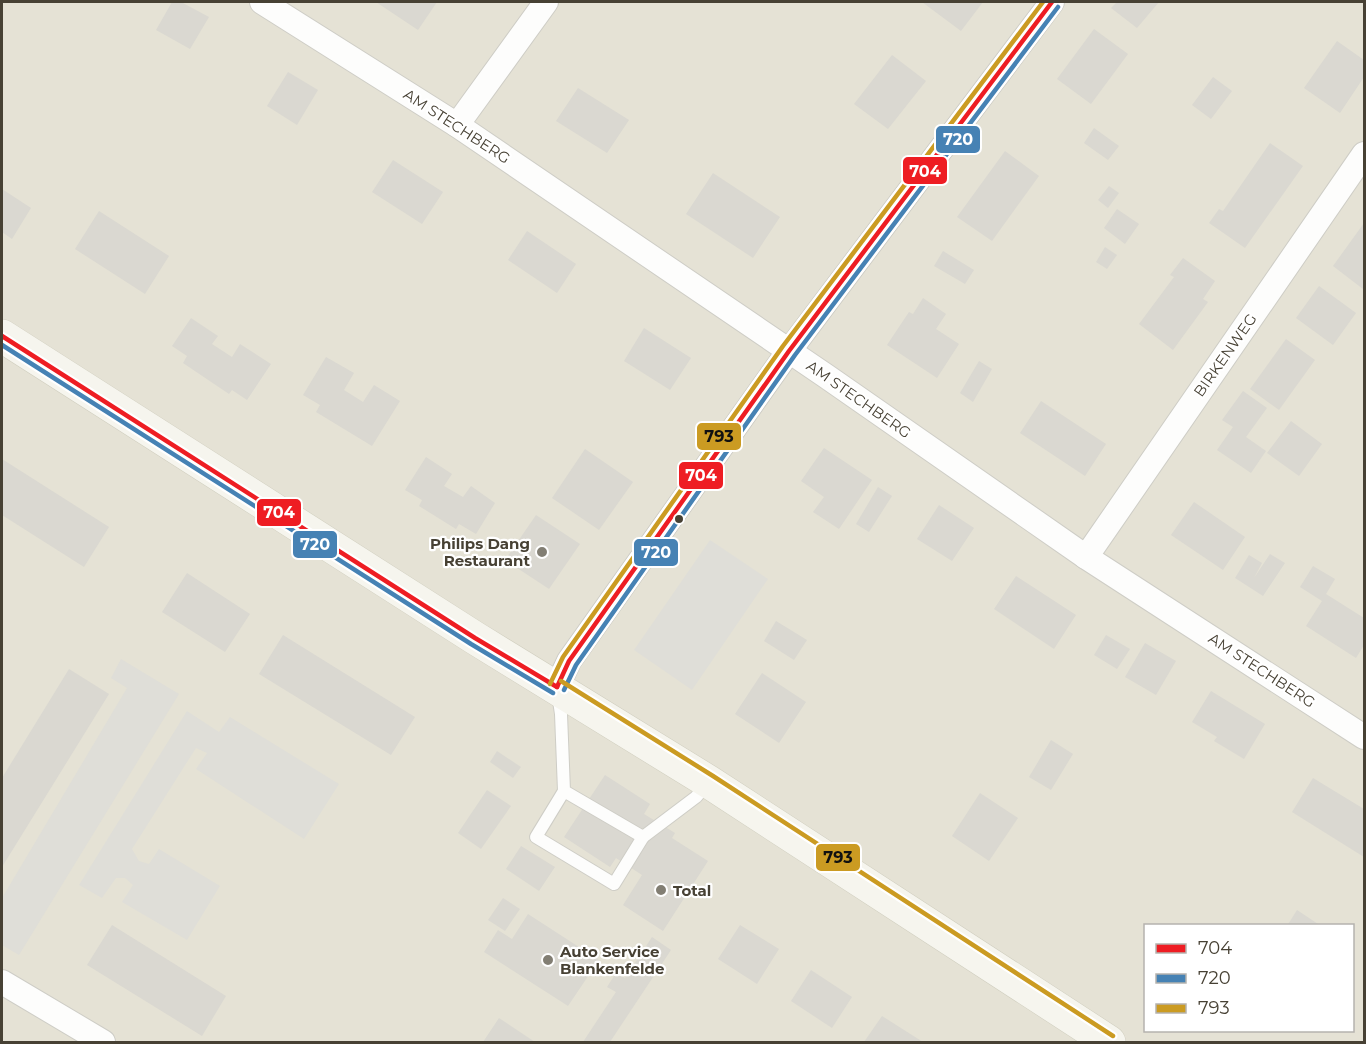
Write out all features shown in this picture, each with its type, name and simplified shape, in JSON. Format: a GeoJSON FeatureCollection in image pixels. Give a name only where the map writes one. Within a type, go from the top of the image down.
{"type":"FeatureCollection","features":[{"type":"Feature","properties":{"kind":"main road"},"geometry":{"type":"LineString","coordinates":[[2,336],[475,638],[709,782],[1109,1042]]}},
{"type":"Feature","properties":{"kind":"street","name":"AM STECHBERG"},"geometry":{"type":"LineString","coordinates":[[262,2],[457,125],[1086,557],[1365,737]]}},
{"type":"Feature","properties":{"kind":"street"},"geometry":{"type":"LineString","coordinates":[[457,125],[546,2]]}},
{"type":"Feature","properties":{"kind":"street"},"geometry":{"type":"LineString","coordinates":[[557,687],[569,661],[789,351],[1052,2]]}},
{"type":"Feature","properties":{"kind":"street","name":"BIRKENWEG"},"geometry":{"type":"LineString","coordinates":[[1086,557],[1365,154]]}},
{"type":"Feature","properties":{"kind":"street"},"geometry":{"type":"LineString","coordinates":[[2,982],[103,1042]]}},
{"type":"Feature","properties":{"kind":"lane"},"geometry":{"type":"LineString","coordinates":[[557,687],[561,714],[564,791],[536,837],[614,884],[643,837],[696,797],[709,782]]}},
{"type":"Feature","properties":{"kind":"lane"},"geometry":{"type":"LineString","coordinates":[[564,791],[643,837]]}},
{"type":"Feature","properties":{"kind":"shaded area"},"geometry":{"type":"Polygon","coordinates":[[[2,2],[1364,2],[1364,1042],[2,1042],[2,2]]]}},
{"type":"Feature","properties":{"kind":"shaded area"},"geometry":{"type":"Polygon","coordinates":[[[710,540],[768,579],[692,690],[634,650],[710,540]]]}},
{"type":"Feature","properties":{"kind":"shaded area"},"geometry":{"type":"Polygon","coordinates":[[[121,659],[179,694],[19,955],[2,945],[2,898],[127,688],[111,678],[121,659]]]}},
{"type":"Feature","properties":{"kind":"shaded area"},"geometry":{"type":"Polygon","coordinates":[[[187,711],[219,732],[230,717],[339,784],[304,839],[196,769],[207,753],[196,748],[132,849],[139,861],[149,864],[159,849],[220,886],[187,940],[122,902],[133,885],[125,878],[116,878],[102,898],[79,885],[187,711]]]}},
{"type":"Feature","properties":{"kind":"building"},"geometry":{"type":"Polygon","coordinates":[[[172,2],[181,2],[209,17],[190,49],[156,30],[172,2]]]}},
{"type":"Feature","properties":{"kind":"building"},"geometry":{"type":"Polygon","coordinates":[[[376,2],[437,2],[418,30],[376,2]]]}},
{"type":"Feature","properties":{"kind":"building"},"geometry":{"type":"Polygon","coordinates":[[[922,2],[983,2],[961,31],[922,2]]]}},
{"type":"Feature","properties":{"kind":"building"},"geometry":{"type":"Polygon","coordinates":[[[1117,2],[1159,2],[1137,28],[1111,8],[1117,2]]]}},
{"type":"Feature","properties":{"kind":"building"},"geometry":{"type":"Polygon","coordinates":[[[1094,29],[1128,54],[1091,104],[1057,79],[1094,29]]]}},
{"type":"Feature","properties":{"kind":"building"},"geometry":{"type":"Polygon","coordinates":[[[1337,41],[1364,60],[1364,77],[1340,113],[1304,88],[1337,41]]]}},
{"type":"Feature","properties":{"kind":"building"},"geometry":{"type":"Polygon","coordinates":[[[892,55],[926,81],[888,129],[854,104],[892,55]]]}},
{"type":"Feature","properties":{"kind":"building"},"geometry":{"type":"Polygon","coordinates":[[[288,72],[318,90],[297,125],[267,106],[288,72]]]}},
{"type":"Feature","properties":{"kind":"building"},"geometry":{"type":"Polygon","coordinates":[[[1213,77],[1232,91],[1211,119],[1192,105],[1213,77]]]}},
{"type":"Feature","properties":{"kind":"building"},"geometry":{"type":"Polygon","coordinates":[[[578,88],[629,120],[607,153],[556,121],[578,88]]]}},
{"type":"Feature","properties":{"kind":"building"},"geometry":{"type":"Polygon","coordinates":[[[1094,128],[1119,146],[1108,160],[1084,143],[1094,128]]]}},
{"type":"Feature","properties":{"kind":"building"},"geometry":{"type":"Polygon","coordinates":[[[1270,143],[1303,166],[1245,248],[1209,223],[1219,209],[1223,211],[1270,143]]]}},
{"type":"Feature","properties":{"kind":"building"},"geometry":{"type":"Polygon","coordinates":[[[1005,151],[1039,176],[992,241],[957,217],[1005,151]]]}},
{"type":"Feature","properties":{"kind":"building"},"geometry":{"type":"Polygon","coordinates":[[[393,160],[443,192],[422,224],[372,192],[393,160]]]}},
{"type":"Feature","properties":{"kind":"building"},"geometry":{"type":"Polygon","coordinates":[[[713,173],[780,217],[753,258],[686,214],[713,173]]]}},
{"type":"Feature","properties":{"kind":"building"},"geometry":{"type":"Polygon","coordinates":[[[1109,186],[1119,193],[1108,208],[1098,200],[1109,186]]]}},
{"type":"Feature","properties":{"kind":"building"},"geometry":{"type":"Polygon","coordinates":[[[2,189],[31,208],[12,239],[2,232],[2,189]]]}},
{"type":"Feature","properties":{"kind":"building"},"geometry":{"type":"Polygon","coordinates":[[[1117,209],[1139,224],[1125,244],[1104,228],[1117,209]]]}},
{"type":"Feature","properties":{"kind":"building"},"geometry":{"type":"Polygon","coordinates":[[[99,211],[169,256],[145,294],[75,249],[99,211]]]}},
{"type":"Feature","properties":{"kind":"building"},"geometry":{"type":"Polygon","coordinates":[[[1364,223],[1364,287],[1363,289],[1333,266],[1364,223]]]}},
{"type":"Feature","properties":{"kind":"building"},"geometry":{"type":"Polygon","coordinates":[[[527,231],[576,264],[557,293],[508,260],[527,231]]]}},
{"type":"Feature","properties":{"kind":"building"},"geometry":{"type":"Polygon","coordinates":[[[1105,247],[1117,255],[1107,269],[1096,262],[1105,247]]]}},
{"type":"Feature","properties":{"kind":"building"},"geometry":{"type":"Polygon","coordinates":[[[943,251],[974,270],[965,284],[934,266],[943,251]]]}},
{"type":"Feature","properties":{"kind":"building"},"geometry":{"type":"Polygon","coordinates":[[[1183,258],[1215,281],[1203,299],[1208,302],[1173,350],[1139,324],[1174,277],[1170,275],[1183,258]]]}},
{"type":"Feature","properties":{"kind":"building"},"geometry":{"type":"Polygon","coordinates":[[[1319,286],[1356,313],[1333,345],[1296,318],[1319,286]]]}},
{"type":"Feature","properties":{"kind":"building"},"geometry":{"type":"Polygon","coordinates":[[[923,298],[946,314],[936,329],[959,344],[937,378],[887,345],[909,312],[913,314],[923,298]]]}},
{"type":"Feature","properties":{"kind":"building"},"geometry":{"type":"Polygon","coordinates":[[[191,318],[218,336],[212,344],[232,357],[240,344],[271,364],[247,400],[232,390],[229,394],[183,363],[187,356],[172,346],[191,318]]]}},
{"type":"Feature","properties":{"kind":"building"},"geometry":{"type":"Polygon","coordinates":[[[644,328],[691,358],[670,390],[624,361],[644,328]]]}},
{"type":"Feature","properties":{"kind":"building"},"geometry":{"type":"Polygon","coordinates":[[[1286,339],[1315,360],[1279,410],[1250,389],[1286,339]]]}},
{"type":"Feature","properties":{"kind":"building"},"geometry":{"type":"Polygon","coordinates":[[[326,357],[354,373],[344,390],[363,402],[374,385],[400,401],[372,446],[316,412],[320,405],[303,395],[326,357]]]}},
{"type":"Feature","properties":{"kind":"building"},"geometry":{"type":"Polygon","coordinates":[[[979,361],[992,369],[973,402],[960,393],[979,361]]]}},
{"type":"Feature","properties":{"kind":"building"},"geometry":{"type":"Polygon","coordinates":[[[1243,391],[1267,408],[1246,437],[1266,451],[1251,473],[1217,450],[1233,427],[1222,420],[1243,391]]]}},
{"type":"Feature","properties":{"kind":"building"},"geometry":{"type":"Polygon","coordinates":[[[1041,401],[1106,444],[1085,476],[1020,433],[1041,401]]]}},
{"type":"Feature","properties":{"kind":"building"},"geometry":{"type":"Polygon","coordinates":[[[1291,421],[1322,444],[1299,476],[1267,453],[1291,421]]]}},
{"type":"Feature","properties":{"kind":"building"},"geometry":{"type":"Polygon","coordinates":[[[824,448],[872,480],[839,529],[813,512],[824,497],[801,481],[824,448]]]}},
{"type":"Feature","properties":{"kind":"building"},"geometry":{"type":"Polygon","coordinates":[[[585,449],[633,482],[599,530],[552,498],[585,449]]]}},
{"type":"Feature","properties":{"kind":"building"},"geometry":{"type":"Polygon","coordinates":[[[426,457],[452,474],[444,486],[463,497],[471,486],[495,503],[476,534],[459,524],[456,529],[419,506],[422,500],[405,490],[426,457]]]}},
{"type":"Feature","properties":{"kind":"building"},"geometry":{"type":"Polygon","coordinates":[[[2,459],[109,527],[84,567],[2,515],[2,459]]]}},
{"type":"Feature","properties":{"kind":"building"},"geometry":{"type":"Polygon","coordinates":[[[878,487],[892,496],[869,532],[856,524],[878,487]]]}},
{"type":"Feature","properties":{"kind":"building"},"geometry":{"type":"Polygon","coordinates":[[[1194,502],[1245,537],[1223,570],[1171,535],[1194,502]]]}},
{"type":"Feature","properties":{"kind":"building"},"geometry":{"type":"Polygon","coordinates":[[[939,505],[974,528],[952,561],[917,539],[939,505]]]}},
{"type":"Feature","properties":{"kind":"building","name":"Philips Dang Restaurant"},"geometry":{"type":"Polygon","coordinates":[[[536,515],[580,544],[549,589],[505,560],[536,515]]]}},
{"type":"Feature","properties":{"kind":"building"},"geometry":{"type":"Polygon","coordinates":[[[1270,554],[1285,563],[1263,596],[1235,578],[1249,555],[1262,563],[1254,578],[1270,554]]]}},
{"type":"Feature","properties":{"kind":"building"},"geometry":{"type":"Polygon","coordinates":[[[1313,566],[1335,579],[1326,594],[1364,618],[1364,645],[1356,658],[1306,626],[1322,601],[1300,587],[1313,566]]]}},
{"type":"Feature","properties":{"kind":"building"},"geometry":{"type":"Polygon","coordinates":[[[187,573],[250,614],[225,652],[162,612],[187,573]]]}},
{"type":"Feature","properties":{"kind":"building"},"geometry":{"type":"Polygon","coordinates":[[[1016,576],[1076,615],[1054,649],[994,609],[1016,576]]]}},
{"type":"Feature","properties":{"kind":"building"},"geometry":{"type":"Polygon","coordinates":[[[776,621],[807,640],[794,660],[764,641],[776,621]]]}},
{"type":"Feature","properties":{"kind":"building"},"geometry":{"type":"Polygon","coordinates":[[[283,635],[415,717],[391,755],[259,674],[283,635]]]}},
{"type":"Feature","properties":{"kind":"building"},"geometry":{"type":"Polygon","coordinates":[[[1106,635],[1130,649],[1117,669],[1094,655],[1106,635]]]}},
{"type":"Feature","properties":{"kind":"building"},"geometry":{"type":"Polygon","coordinates":[[[1145,643],[1176,661],[1156,695],[1125,677],[1145,643]]]}},
{"type":"Feature","properties":{"kind":"building"},"geometry":{"type":"Polygon","coordinates":[[[69,669],[109,694],[2,867],[2,778],[69,669]]]}},
{"type":"Feature","properties":{"kind":"building"},"geometry":{"type":"Polygon","coordinates":[[[762,673],[806,702],[779,743],[735,714],[762,673]]]}},
{"type":"Feature","properties":{"kind":"building"},"geometry":{"type":"Polygon","coordinates":[[[1211,691],[1265,724],[1244,759],[1214,741],[1217,737],[1192,722],[1211,691]]]}},
{"type":"Feature","properties":{"kind":"building"},"geometry":{"type":"Polygon","coordinates":[[[1051,740],[1073,754],[1051,790],[1029,777],[1051,740]]]}},
{"type":"Feature","properties":{"kind":"building"},"geometry":{"type":"Polygon","coordinates":[[[497,751],[521,767],[513,778],[490,762],[497,751]]]}},
{"type":"Feature","properties":{"kind":"building"},"geometry":{"type":"Polygon","coordinates":[[[605,775],[650,804],[644,814],[675,833],[672,838],[708,861],[663,931],[623,905],[642,875],[616,858],[610,867],[564,837],[605,775]]]}},
{"type":"Feature","properties":{"kind":"building"},"geometry":{"type":"Polygon","coordinates":[[[1313,778],[1364,809],[1364,857],[1292,812],[1313,778]]]}},
{"type":"Feature","properties":{"kind":"building"},"geometry":{"type":"Polygon","coordinates":[[[487,790],[511,806],[481,849],[458,833],[487,790]]]}},
{"type":"Feature","properties":{"kind":"building"},"geometry":{"type":"Polygon","coordinates":[[[980,793],[1018,818],[989,861],[952,836],[980,793]]]}},
{"type":"Feature","properties":{"kind":"building"},"geometry":{"type":"Polygon","coordinates":[[[521,846],[555,867],[539,891],[506,869],[521,846]]]}},
{"type":"Feature","properties":{"kind":"building"},"geometry":{"type":"Polygon","coordinates":[[[503,898],[520,909],[505,931],[488,920],[503,898]]]}},
{"type":"Feature","properties":{"kind":"building"},"geometry":{"type":"Polygon","coordinates":[[[1297,910],[1318,924],[1288,924],[1297,910]]]}},
{"type":"Feature","properties":{"kind":"building","name":"Auto Service Blankenfelde"},"geometry":{"type":"Polygon","coordinates":[[[528,914],[599,960],[568,1006],[484,952],[498,930],[512,939],[528,914]]]}},
{"type":"Feature","properties":{"kind":"building"},"geometry":{"type":"Polygon","coordinates":[[[112,925],[226,996],[202,1036],[87,965],[112,925]]]}},
{"type":"Feature","properties":{"kind":"building"},"geometry":{"type":"Polygon","coordinates":[[[740,925],[779,949],[757,984],[718,959],[740,925]]]}},
{"type":"Feature","properties":{"kind":"building"},"geometry":{"type":"Polygon","coordinates":[[[652,937],[671,950],[610,1042],[583,1042],[616,992],[607,987],[616,973],[625,978],[652,937]]]}},
{"type":"Feature","properties":{"kind":"building"},"geometry":{"type":"Polygon","coordinates":[[[811,970],[852,997],[832,1028],[791,1001],[811,970]]]}},
{"type":"Feature","properties":{"kind":"building"},"geometry":{"type":"Polygon","coordinates":[[[882,1016],[923,1042],[864,1042],[882,1016]]]}},
{"type":"Feature","properties":{"kind":"building"},"geometry":{"type":"Polygon","coordinates":[[[499,1018],[535,1042],[483,1042],[499,1018]]]}},
{"type":"Feature","properties":{"kind":"transit line","name":"793"},"geometry":{"type":"LineString","coordinates":[[550,684],[563,657],[783,346],[1043,2]]}},
{"type":"Feature","properties":{"kind":"transit line","name":"704"},"geometry":{"type":"LineString","coordinates":[[557,687],[569,661],[789,351],[1052,2]]}},
{"type":"Feature","properties":{"kind":"transit line","name":"720"},"geometry":{"type":"LineString","coordinates":[[564,690],[576,665],[795,355],[1058,7]]}},
{"type":"Feature","properties":{"kind":"transit line","name":"704"},"geometry":{"type":"LineString","coordinates":[[2,336],[475,638],[557,687]]}},
{"type":"Feature","properties":{"kind":"transit line","name":"720"},"geometry":{"type":"LineString","coordinates":[[2,345],[471,644],[553,693]]}},
{"type":"Feature","properties":{"kind":"transit line","name":"793"},"geometry":{"type":"LineString","coordinates":[[561,681],[713,776],[1113,1036]]}},
{"type":"Feature","properties":{"kind":"place","name":"Philips Dang Restaurant"},"geometry":{"type":"Point","coordinates":[542,552]}},
{"type":"Feature","properties":{"kind":"place","name":"Total"},"geometry":{"type":"Point","coordinates":[661,890]}},
{"type":"Feature","properties":{"kind":"place","name":"Auto Service Blankenfelde"},"geometry":{"type":"Point","coordinates":[548,960]}}]}
